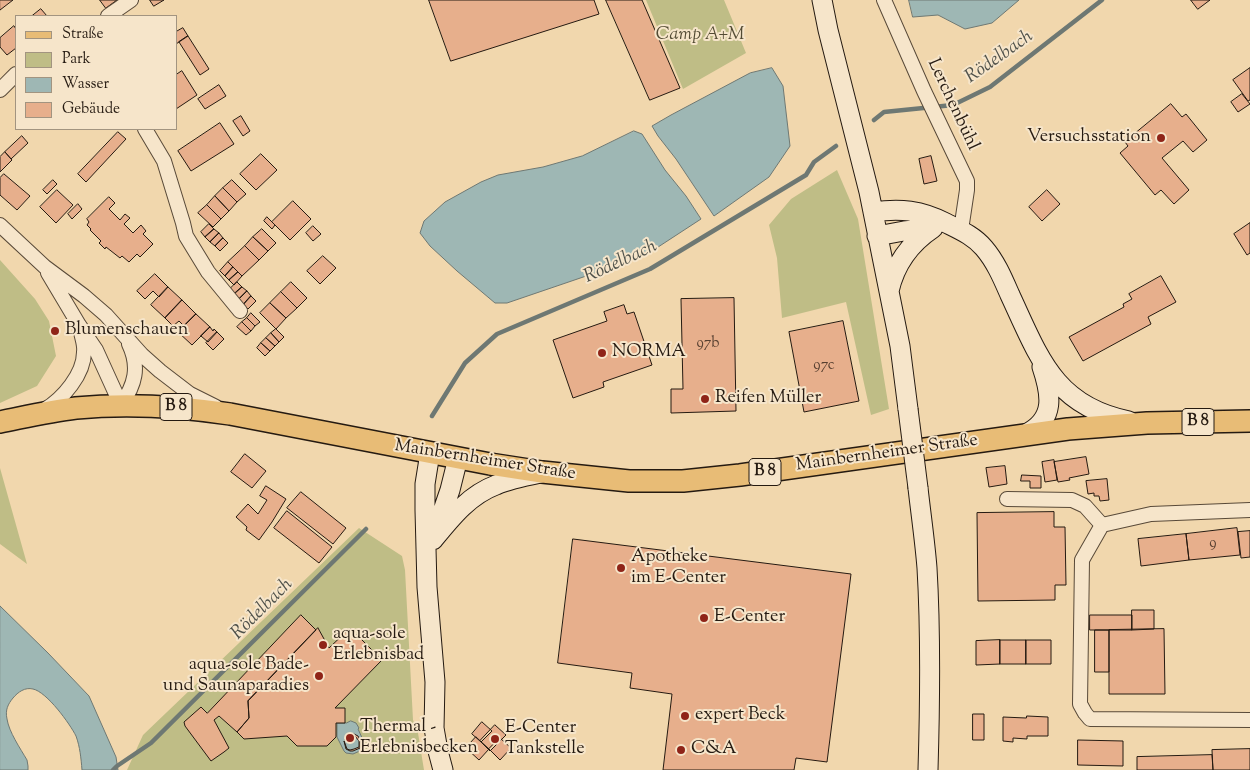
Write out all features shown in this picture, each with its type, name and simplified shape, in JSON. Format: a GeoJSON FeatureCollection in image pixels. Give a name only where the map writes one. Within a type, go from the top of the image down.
{"type":"FeatureCollection","features":[{"type":"Feature","properties":{"kind":"main road"},"geometry":{"type":"LineString","coordinates":[[822,0],[873,212],[900,346],[927,566],[930,632],[928,770]]}},
{"type":"Feature","properties":{"kind":"main road"},"geometry":{"type":"LineString","coordinates":[[873,212],[903,210],[923,213],[970,235],[984,249],[998,270],[1043,364],[1059,385],[1080,402],[1105,415],[1133,422],[1147,423]]}},
{"type":"Feature","properties":{"kind":"main road"},"geometry":{"type":"LineString","coordinates":[[878,236],[933,228],[958,229]]}},
{"type":"Feature","properties":{"kind":"main road"},"geometry":{"type":"LineString","coordinates":[[889,293],[895,270],[907,251],[923,234],[933,228]]}},
{"type":"Feature","properties":{"kind":"main road"},"geometry":{"type":"LineString","coordinates":[[1026,434],[1040,424],[1045,417],[1050,402],[1037,352]]}},
{"type":"Feature","properties":{"kind":"main road","name":"Mainbernheimer Straße"},"geometry":{"type":"LineString","coordinates":[[0,422],[34,414],[75,408],[121,405],[170,407],[230,414],[430,453],[542,472],[629,481],[683,481],[740,476],[1068,429],[1147,423],[1250,421]]}},
{"type":"Feature","properties":{"kind":"main road"},"geometry":{"type":"LineString","coordinates":[[430,453],[425,484],[424,510],[427,586],[434,682],[434,728],[444,770]]}},
{"type":"Feature","properties":{"kind":"main road"},"geometry":{"type":"LineString","coordinates":[[426,558],[450,490],[458,458]]}},
{"type":"Feature","properties":{"kind":"main road"},"geometry":{"type":"LineString","coordinates":[[433,540],[458,510],[476,495],[497,484],[542,472]]}},
{"type":"Feature","properties":{"kind":"main road"},"geometry":{"type":"LineString","coordinates":[[434,682],[454,770]]}},
{"type":"Feature","properties":{"kind":"street"},"geometry":{"type":"LineString","coordinates":[[109,15],[131,0]]}},
{"type":"Feature","properties":{"kind":"street","name":"Lerchenbühl"},"geometry":{"type":"LineString","coordinates":[[884,0],[924,91],[967,181],[967,190],[958,229]]}},
{"type":"Feature","properties":{"kind":"street"},"geometry":{"type":"LineString","coordinates":[[0,90],[15,75]]}},
{"type":"Feature","properties":{"kind":"street"},"geometry":{"type":"LineString","coordinates":[[146,130],[164,161],[184,223],[186,236],[208,272],[240,311]]}},
{"type":"Feature","properties":{"kind":"street","name":"Mainbernheimer Straße"},"geometry":{"type":"LineString","coordinates":[[0,225],[45,267],[106,315],[142,355],[174,383],[190,394],[230,414]]}},
{"type":"Feature","properties":{"kind":"street","name":"Mainbernheimer Straße"},"geometry":{"type":"LineString","coordinates":[[45,267],[96,350],[121,405],[129,395],[135,376],[134,355],[125,337]]}},
{"type":"Feature","properties":{"kind":"street","name":"Mainbernheimer Straße"},"geometry":{"type":"LineString","coordinates":[[34,414],[46,410],[56,403],[72,384],[82,364],[84,353],[84,344],[79,325]]}},
{"type":"Feature","properties":{"kind":"street"},"geometry":{"type":"LineString","coordinates":[[1006,499],[1072,500],[1085,506],[1102,525]]}},
{"type":"Feature","properties":{"kind":"street"},"geometry":{"type":"LineString","coordinates":[[1250,510],[1151,514],[1102,525],[1082,560],[1080,704],[1090,718],[1250,720]]}},
{"type":"Feature","properties":{"kind":"green space","name":"Camp A+M"},"geometry":{"type":"Polygon","coordinates":[[[646,0],[724,0],[746,53],[683,89],[646,0]]]}},
{"type":"Feature","properties":{"kind":"green space"},"geometry":{"type":"Polygon","coordinates":[[[837,170],[858,219],[889,409],[871,415],[846,302],[782,318],[777,258],[769,225],[791,199],[837,170]]]}},
{"type":"Feature","properties":{"kind":"green space"},"geometry":{"type":"Polygon","coordinates":[[[0,260],[35,299],[49,321],[56,356],[37,386],[0,403],[0,260]]]}},
{"type":"Feature","properties":{"kind":"green space"},"geometry":{"type":"Polygon","coordinates":[[[0,468],[27,564],[0,544],[0,468]]]}},
{"type":"Feature","properties":{"kind":"green space","name":"aqua-sole Erlebnisbad"},"geometry":{"type":"Polygon","coordinates":[[[359,528],[402,556],[405,570],[413,720],[418,733],[424,770],[127,770],[143,735],[359,528]]]}},
{"type":"Feature","properties":{"kind":"water"},"geometry":{"type":"Polygon","coordinates":[[[909,0],[1019,0],[992,23],[965,29],[938,15],[913,17],[909,0]]]}},
{"type":"Feature","properties":{"kind":"water"},"geometry":{"type":"Polygon","coordinates":[[[772,68],[783,86],[790,146],[769,177],[714,216],[652,126],[750,73],[772,68]]]}},
{"type":"Feature","properties":{"kind":"water"},"geometry":{"type":"Polygon","coordinates":[[[634,131],[642,134],[665,170],[686,196],[701,219],[652,251],[507,303],[495,303],[430,246],[420,233],[424,221],[445,202],[481,182],[498,175],[543,167],[582,156],[634,131]]]}},
{"type":"Feature","properties":{"kind":"water"},"geometry":{"type":"Polygon","coordinates":[[[0,606],[89,696],[116,757],[118,770],[82,770],[78,744],[73,731],[45,696],[39,691],[27,689],[22,690],[11,700],[6,713],[10,729],[27,760],[28,770],[0,770],[0,606]]]}},
{"type":"Feature","properties":{"kind":"water","name":"Thermal - Erlebnisbecken"},"geometry":{"type":"Polygon","coordinates":[[[351,721],[356,723],[364,742],[362,750],[353,754],[344,751],[337,737],[337,723],[351,721]]]}},
{"type":"Feature","properties":{"kind":"building"},"geometry":{"type":"Polygon","coordinates":[[[0,0],[13,0],[0,10],[0,0]]]}},
{"type":"Feature","properties":{"kind":"building"},"geometry":{"type":"Polygon","coordinates":[[[100,0],[117,0],[106,8],[100,0]]]}},
{"type":"Feature","properties":{"kind":"building"},"geometry":{"type":"Polygon","coordinates":[[[150,0],[164,0],[154,6],[150,0]]]}},
{"type":"Feature","properties":{"kind":"building"},"geometry":{"type":"Polygon","coordinates":[[[429,0],[594,0],[599,14],[451,61],[429,0]]]}},
{"type":"Feature","properties":{"kind":"building"},"geometry":{"type":"Polygon","coordinates":[[[606,0],[642,0],[680,88],[650,100],[606,0]]]}},
{"type":"Feature","properties":{"kind":"building"},"geometry":{"type":"Polygon","coordinates":[[[1191,0],[1210,0],[1198,9],[1191,0]]]}},
{"type":"Feature","properties":{"kind":"building"},"geometry":{"type":"Polygon","coordinates":[[[41,9],[46,15],[33,15],[41,9]]]}},
{"type":"Feature","properties":{"kind":"building"},"geometry":{"type":"Polygon","coordinates":[[[14,26],[15,49],[7,55],[0,47],[0,38],[14,26]]]}},
{"type":"Feature","properties":{"kind":"building"},"geometry":{"type":"Polygon","coordinates":[[[183,28],[188,36],[178,43],[178,31],[183,28]]]}},
{"type":"Feature","properties":{"kind":"building"},"geometry":{"type":"Polygon","coordinates":[[[188,36],[209,69],[200,75],[179,42],[188,36]]]}},
{"type":"Feature","properties":{"kind":"building"},"geometry":{"type":"Polygon","coordinates":[[[1250,68],[1250,100],[1248,101],[1233,80],[1250,68]]]}},
{"type":"Feature","properties":{"kind":"building"},"geometry":{"type":"Polygon","coordinates":[[[182,71],[197,95],[178,108],[178,74],[182,71]]]}},
{"type":"Feature","properties":{"kind":"building"},"geometry":{"type":"Polygon","coordinates":[[[219,85],[226,96],[205,109],[198,99],[219,85]]]}},
{"type":"Feature","properties":{"kind":"building"},"geometry":{"type":"Polygon","coordinates":[[[1242,94],[1250,104],[1238,112],[1231,102],[1242,94]]]}},
{"type":"Feature","properties":{"kind":"building"},"geometry":{"type":"Polygon","coordinates":[[[1171,104],[1182,117],[1186,114],[1207,140],[1193,152],[1183,141],[1162,158],[1189,190],[1174,204],[1161,190],[1155,195],[1120,153],[1128,146],[1125,142],[1171,104]]]}},
{"type":"Feature","properties":{"kind":"building"},"geometry":{"type":"Polygon","coordinates":[[[241,116],[250,131],[243,136],[233,121],[241,116]]]}},
{"type":"Feature","properties":{"kind":"building"},"geometry":{"type":"Polygon","coordinates":[[[220,123],[234,144],[191,171],[178,151],[220,123]]]}},
{"type":"Feature","properties":{"kind":"building"},"geometry":{"type":"Polygon","coordinates":[[[118,132],[126,139],[86,182],[78,174],[118,132]]]}},
{"type":"Feature","properties":{"kind":"building"},"geometry":{"type":"Polygon","coordinates":[[[22,136],[28,143],[11,159],[5,152],[22,136]]]}},
{"type":"Feature","properties":{"kind":"building"},"geometry":{"type":"Polygon","coordinates":[[[5,152],[12,160],[0,172],[0,157],[5,152]]]}},
{"type":"Feature","properties":{"kind":"building"},"geometry":{"type":"Polygon","coordinates":[[[261,154],[277,170],[256,190],[240,174],[261,154]]]}},
{"type":"Feature","properties":{"kind":"building"},"geometry":{"type":"Polygon","coordinates":[[[931,156],[937,181],[924,184],[919,159],[931,156]]]}},
{"type":"Feature","properties":{"kind":"building"},"geometry":{"type":"Polygon","coordinates":[[[4,174],[30,196],[17,210],[0,195],[0,178],[4,174]]]}},
{"type":"Feature","properties":{"kind":"building"},"geometry":{"type":"Polygon","coordinates":[[[53,180],[57,184],[47,194],[43,190],[53,180]]]}},
{"type":"Feature","properties":{"kind":"building"},"geometry":{"type":"Polygon","coordinates":[[[232,180],[246,194],[237,202],[223,188],[232,180]]]}},
{"type":"Feature","properties":{"kind":"building"},"geometry":{"type":"Polygon","coordinates":[[[223,188],[237,202],[229,211],[215,196],[223,188]]]}},
{"type":"Feature","properties":{"kind":"building"},"geometry":{"type":"Polygon","coordinates":[[[57,190],[73,205],[56,223],[40,207],[57,190]]]}},
{"type":"Feature","properties":{"kind":"building"},"geometry":{"type":"Polygon","coordinates":[[[1047,190],[1060,204],[1042,221],[1029,207],[1047,190]]]}},
{"type":"Feature","properties":{"kind":"building"},"geometry":{"type":"Polygon","coordinates":[[[215,196],[229,211],[221,219],[207,205],[215,196]]]}},
{"type":"Feature","properties":{"kind":"building"},"geometry":{"type":"Polygon","coordinates":[[[109,197],[115,203],[109,209],[120,220],[125,214],[130,218],[124,224],[133,233],[141,225],[146,231],[143,234],[153,244],[140,257],[137,254],[129,262],[122,256],[120,258],[106,247],[105,249],[99,243],[101,241],[87,225],[89,222],[87,219],[109,197]]]}},
{"type":"Feature","properties":{"kind":"building"},"geometry":{"type":"Polygon","coordinates":[[[293,201],[311,219],[290,240],[272,222],[293,201]]]}},
{"type":"Feature","properties":{"kind":"building"},"geometry":{"type":"Polygon","coordinates":[[[78,204],[82,209],[72,219],[68,214],[78,204]]]}},
{"type":"Feature","properties":{"kind":"building"},"geometry":{"type":"Polygon","coordinates":[[[207,205],[221,219],[213,227],[198,213],[207,205]]]}},
{"type":"Feature","properties":{"kind":"building"},"geometry":{"type":"Polygon","coordinates":[[[267,217],[275,225],[272,229],[264,221],[267,217]]]}},
{"type":"Feature","properties":{"kind":"building"},"geometry":{"type":"Polygon","coordinates":[[[1250,223],[1250,253],[1247,255],[1234,234],[1250,223]]]}},
{"type":"Feature","properties":{"kind":"building"},"geometry":{"type":"Polygon","coordinates":[[[209,224],[214,229],[205,237],[201,232],[209,224]]]}},
{"type":"Feature","properties":{"kind":"building"},"geometry":{"type":"Polygon","coordinates":[[[313,226],[321,234],[313,241],[306,233],[313,226]]]}},
{"type":"Feature","properties":{"kind":"building"},"geometry":{"type":"Polygon","coordinates":[[[214,229],[219,233],[210,242],[205,237],[214,229]]]}},
{"type":"Feature","properties":{"kind":"building"},"geometry":{"type":"Polygon","coordinates":[[[262,229],[276,243],[268,251],[253,237],[262,229]]]}},
{"type":"Feature","properties":{"kind":"building"},"geometry":{"type":"Polygon","coordinates":[[[219,233],[223,238],[215,246],[210,242],[219,233]]]}},
{"type":"Feature","properties":{"kind":"building"},"geometry":{"type":"Polygon","coordinates":[[[253,237],[268,251],[259,260],[245,246],[253,237]]]}},
{"type":"Feature","properties":{"kind":"building"},"geometry":{"type":"Polygon","coordinates":[[[223,238],[228,243],[220,251],[215,246],[223,238]]]}},
{"type":"Feature","properties":{"kind":"building"},"geometry":{"type":"Polygon","coordinates":[[[245,246],[259,260],[242,276],[228,262],[245,246]]]}},
{"type":"Feature","properties":{"kind":"building"},"geometry":{"type":"Polygon","coordinates":[[[323,256],[336,268],[320,284],[307,271],[323,256]]]}},
{"type":"Feature","properties":{"kind":"building"},"geometry":{"type":"Polygon","coordinates":[[[228,262],[233,267],[225,276],[220,271],[228,262]]]}},
{"type":"Feature","properties":{"kind":"building"},"geometry":{"type":"Polygon","coordinates":[[[233,267],[238,272],[229,280],[225,276],[233,267]]]}},
{"type":"Feature","properties":{"kind":"building"},"geometry":{"type":"Polygon","coordinates":[[[238,272],[242,276],[234,285],[229,280],[238,272]]]}},
{"type":"Feature","properties":{"kind":"building"},"geometry":{"type":"Polygon","coordinates":[[[155,274],[168,287],[159,297],[153,291],[145,299],[137,291],[155,274]]]}},
{"type":"Feature","properties":{"kind":"building"},"geometry":{"type":"Polygon","coordinates":[[[1161,276],[1176,302],[1148,317],[1151,324],[1083,361],[1069,337],[1124,307],[1123,304],[1132,299],[1129,294],[1161,276]]]}},
{"type":"Feature","properties":{"kind":"building"},"geometry":{"type":"Polygon","coordinates":[[[237,282],[242,287],[233,295],[229,290],[237,282]]]}},
{"type":"Feature","properties":{"kind":"building"},"geometry":{"type":"Polygon","coordinates":[[[291,282],[307,298],[297,308],[281,292],[291,282]]]}},
{"type":"Feature","properties":{"kind":"building"},"geometry":{"type":"Polygon","coordinates":[[[168,287],[182,300],[165,318],[151,305],[168,287]]]}},
{"type":"Feature","properties":{"kind":"building"},"geometry":{"type":"Polygon","coordinates":[[[242,287],[247,291],[238,300],[233,295],[242,287]]]}},
{"type":"Feature","properties":{"kind":"building"},"geometry":{"type":"Polygon","coordinates":[[[247,291],[251,296],[243,305],[238,300],[247,291]]]}},
{"type":"Feature","properties":{"kind":"building"},"geometry":{"type":"Polygon","coordinates":[[[281,292],[297,308],[286,318],[270,303],[281,292]]]}},
{"type":"Feature","properties":{"kind":"building"},"geometry":{"type":"Polygon","coordinates":[[[251,296],[256,301],[248,309],[243,305],[251,296]]]}},
{"type":"Feature","properties":{"kind":"building"},"geometry":{"type":"Polygon","coordinates":[[[734,298],[736,411],[671,413],[671,389],[683,389],[681,299],[734,298]]]}},
{"type":"Feature","properties":{"kind":"building"},"geometry":{"type":"Polygon","coordinates":[[[182,300],[196,314],[184,326],[179,321],[173,326],[165,318],[182,300]]]}},
{"type":"Feature","properties":{"kind":"building"},"geometry":{"type":"Polygon","coordinates":[[[270,303],[286,318],[276,329],[260,313],[270,303]]]}},
{"type":"Feature","properties":{"kind":"building","name":"NORMA"},"geometry":{"type":"Polygon","coordinates":[[[624,305],[627,314],[634,312],[652,365],[603,382],[604,387],[573,398],[553,340],[607,321],[604,312],[624,305]]]}},
{"type":"Feature","properties":{"kind":"building"},"geometry":{"type":"Polygon","coordinates":[[[251,313],[260,322],[255,326],[247,318],[251,313]]]}},
{"type":"Feature","properties":{"kind":"building"},"geometry":{"type":"Polygon","coordinates":[[[196,314],[210,327],[192,345],[178,332],[196,314]]]}},
{"type":"Feature","properties":{"kind":"building"},"geometry":{"type":"Polygon","coordinates":[[[247,318],[255,326],[251,331],[242,322],[247,318]]]}},
{"type":"Feature","properties":{"kind":"building"},"geometry":{"type":"Polygon","coordinates":[[[843,321],[859,401],[804,412],[789,332],[843,321]]]}},
{"type":"Feature","properties":{"kind":"building"},"geometry":{"type":"Polygon","coordinates":[[[242,322],[251,331],[246,335],[237,327],[242,322]]]}},
{"type":"Feature","properties":{"kind":"building"},"geometry":{"type":"Polygon","coordinates":[[[210,327],[213,331],[214,329],[217,332],[208,342],[201,336],[210,327]]]}},
{"type":"Feature","properties":{"kind":"building"},"geometry":{"type":"Polygon","coordinates":[[[276,329],[284,337],[279,342],[271,333],[276,329]]]}},
{"type":"Feature","properties":{"kind":"building"},"geometry":{"type":"Polygon","coordinates":[[[217,332],[224,339],[213,350],[206,343],[217,332]]]}},
{"type":"Feature","properties":{"kind":"building"},"geometry":{"type":"Polygon","coordinates":[[[271,333],[279,342],[275,346],[266,338],[271,333]]]}},
{"type":"Feature","properties":{"kind":"building"},"geometry":{"type":"Polygon","coordinates":[[[266,338],[275,346],[270,351],[261,343],[266,338]]]}},
{"type":"Feature","properties":{"kind":"building"},"geometry":{"type":"Polygon","coordinates":[[[261,343],[270,351],[265,356],[257,348],[261,343]]]}},
{"type":"Feature","properties":{"kind":"building"},"geometry":{"type":"Polygon","coordinates":[[[245,454],[266,471],[252,488],[231,472],[245,454]]]}},
{"type":"Feature","properties":{"kind":"building"},"geometry":{"type":"Polygon","coordinates":[[[1086,457],[1089,474],[1058,482],[1054,462],[1086,457]]]}},
{"type":"Feature","properties":{"kind":"building"},"geometry":{"type":"Polygon","coordinates":[[[1054,460],[1057,480],[1045,482],[1042,462],[1054,460]]]}},
{"type":"Feature","properties":{"kind":"building"},"geometry":{"type":"Polygon","coordinates":[[[1005,466],[1007,484],[989,487],[986,468],[1005,466]]]}},
{"type":"Feature","properties":{"kind":"building"},"geometry":{"type":"Polygon","coordinates":[[[1022,475],[1041,476],[1041,488],[1030,488],[1030,481],[1021,481],[1022,475]]]}},
{"type":"Feature","properties":{"kind":"building"},"geometry":{"type":"Polygon","coordinates":[[[1107,479],[1109,500],[1100,501],[1099,496],[1094,496],[1094,493],[1088,494],[1086,481],[1107,479]]]}},
{"type":"Feature","properties":{"kind":"building"},"geometry":{"type":"Polygon","coordinates":[[[266,486],[286,499],[259,540],[246,530],[247,527],[236,517],[248,504],[258,514],[267,500],[260,496],[266,486]]]}},
{"type":"Feature","properties":{"kind":"building"},"geometry":{"type":"Polygon","coordinates":[[[301,492],[346,528],[333,544],[287,508],[301,492]]]}},
{"type":"Feature","properties":{"kind":"building"},"geometry":{"type":"Polygon","coordinates":[[[287,511],[332,547],[319,563],[274,528],[287,511]]]}},
{"type":"Feature","properties":{"kind":"building"},"geometry":{"type":"Polygon","coordinates":[[[1054,512],[1054,527],[1065,527],[1066,585],[1055,585],[1055,600],[978,601],[977,513],[1054,512]]]}},
{"type":"Feature","properties":{"kind":"building"},"geometry":{"type":"Polygon","coordinates":[[[1237,528],[1240,555],[1189,560],[1186,534],[1237,528]]]}},
{"type":"Feature","properties":{"kind":"building"},"geometry":{"type":"Polygon","coordinates":[[[1250,531],[1250,557],[1241,558],[1238,532],[1250,531]]]}},
{"type":"Feature","properties":{"kind":"building"},"geometry":{"type":"Polygon","coordinates":[[[1186,534],[1189,560],[1141,566],[1138,539],[1186,534]]]}},
{"type":"Feature","properties":{"kind":"building","name":"E-Center"},"geometry":{"type":"Polygon","coordinates":[[[573,539],[851,574],[827,762],[796,758],[794,770],[663,770],[672,694],[630,688],[632,673],[558,663],[573,539]]]}},
{"type":"Feature","properties":{"kind":"building"},"geometry":{"type":"Polygon","coordinates":[[[1132,610],[1154,610],[1154,629],[1132,630],[1132,610]]]}},
{"type":"Feature","properties":{"kind":"building"},"geometry":{"type":"Polygon","coordinates":[[[301,615],[316,630],[248,701],[249,718],[237,732],[219,716],[214,720],[229,748],[211,761],[184,722],[201,707],[207,713],[301,615]]]}},
{"type":"Feature","properties":{"kind":"building"},"geometry":{"type":"Polygon","coordinates":[[[1090,615],[1132,615],[1132,630],[1090,630],[1090,615]]]}},
{"type":"Feature","properties":{"kind":"building","name":"aqua-sole Bade- und Saunaparadies"},"geometry":{"type":"Polygon","coordinates":[[[318,628],[329,648],[350,628],[382,660],[335,708],[345,708],[345,723],[336,723],[336,737],[327,746],[297,746],[287,736],[244,739],[237,732],[249,718],[248,701],[318,628]]]}},
{"type":"Feature","properties":{"kind":"building"},"geometry":{"type":"Polygon","coordinates":[[[1164,629],[1165,694],[1109,694],[1109,630],[1164,629]]]}},
{"type":"Feature","properties":{"kind":"building"},"geometry":{"type":"Polygon","coordinates":[[[1095,630],[1109,630],[1109,672],[1095,672],[1095,630]]]}},
{"type":"Feature","properties":{"kind":"building"},"geometry":{"type":"Polygon","coordinates":[[[1000,640],[1026,640],[1026,664],[1000,664],[1000,640]]]}},
{"type":"Feature","properties":{"kind":"building"},"geometry":{"type":"Polygon","coordinates":[[[1000,640],[1000,664],[976,665],[976,641],[1000,640]]]}},
{"type":"Feature","properties":{"kind":"building"},"geometry":{"type":"Polygon","coordinates":[[[1026,640],[1051,640],[1051,664],[1026,664],[1026,640]]]}},
{"type":"Feature","properties":{"kind":"building"},"geometry":{"type":"Polygon","coordinates":[[[973,714],[984,714],[984,740],[973,740],[973,714]]]}},
{"type":"Feature","properties":{"kind":"building"},"geometry":{"type":"Polygon","coordinates":[[[1027,716],[1048,717],[1048,736],[1027,736],[1027,739],[1013,738],[1013,742],[1003,741],[1003,717],[1026,718],[1027,716]]]}},
{"type":"Feature","properties":{"kind":"building"},"geometry":{"type":"Polygon","coordinates":[[[482,722],[492,731],[481,742],[472,734],[482,722]]]}},
{"type":"Feature","properties":{"kind":"building"},"geometry":{"type":"Polygon","coordinates":[[[495,725],[506,735],[490,751],[480,741],[495,725]]]}},
{"type":"Feature","properties":{"kind":"building"},"geometry":{"type":"Polygon","coordinates":[[[354,734],[360,740],[360,748],[350,751],[346,749],[344,741],[347,749],[359,747],[359,741],[355,736],[345,740],[354,734]]]}},
{"type":"Feature","properties":{"kind":"building"},"geometry":{"type":"Polygon","coordinates":[[[476,737],[489,749],[479,760],[466,748],[476,737]]]}},
{"type":"Feature","properties":{"kind":"building"},"geometry":{"type":"Polygon","coordinates":[[[500,738],[511,748],[500,760],[489,749],[500,738]]]}},
{"type":"Feature","properties":{"kind":"building"},"geometry":{"type":"Polygon","coordinates":[[[1078,740],[1123,741],[1123,766],[1078,765],[1078,740]]]}},
{"type":"Feature","properties":{"kind":"building"},"geometry":{"type":"Polygon","coordinates":[[[1250,749],[1250,770],[1213,770],[1212,750],[1250,749]]]}},
{"type":"Feature","properties":{"kind":"building"},"geometry":{"type":"Polygon","coordinates":[[[1212,755],[1213,770],[1137,770],[1137,757],[1212,755]]]}},
{"type":"Feature","properties":{"kind":"waterway","name":"Rödelbach"},"geometry":{"type":"LineString","coordinates":[[874,120],[884,112],[953,105],[990,87],[1102,0]]}},
{"type":"Feature","properties":{"kind":"waterway","name":"Rödelbach"},"geometry":{"type":"LineString","coordinates":[[432,416],[465,363],[497,334],[650,269],[806,175],[814,162],[836,146]]}},
{"type":"Feature","properties":{"kind":"waterway","name":"Rödelbach"},"geometry":{"type":"LineString","coordinates":[[113,770],[151,743],[366,529]]}},
{"type":"Feature","properties":{"kind":"place","name":"Versuchsstation"},"geometry":{"type":"Point","coordinates":[1161,138]}},
{"type":"Feature","properties":{"kind":"place","name":"Blumenschauen"},"geometry":{"type":"Point","coordinates":[55,331]}},
{"type":"Feature","properties":{"kind":"place","name":"NORMA"},"geometry":{"type":"Point","coordinates":[602,353]}},
{"type":"Feature","properties":{"kind":"place","name":"Reifen Müller"},"geometry":{"type":"Point","coordinates":[705,399]}},
{"type":"Feature","properties":{"kind":"place","name":"Apotheke im E-Center"},"geometry":{"type":"Point","coordinates":[621,568]}},
{"type":"Feature","properties":{"kind":"place","name":"E-Center"},"geometry":{"type":"Point","coordinates":[704,618]}},
{"type":"Feature","properties":{"kind":"place","name":"aqua-sole Erlebnisbad"},"geometry":{"type":"Point","coordinates":[323,645]}},
{"type":"Feature","properties":{"kind":"place","name":"aqua-sole Bade- und Saunaparadies"},"geometry":{"type":"Point","coordinates":[319,676]}},
{"type":"Feature","properties":{"kind":"place","name":"expert Beck"},"geometry":{"type":"Point","coordinates":[685,716]}},
{"type":"Feature","properties":{"kind":"place","name":"Thermal - Erlebnisbecken"},"geometry":{"type":"Point","coordinates":[350,738]}},
{"type":"Feature","properties":{"kind":"place","name":"E-Center Tankstelle"},"geometry":{"type":"Point","coordinates":[495,739]}},
{"type":"Feature","properties":{"kind":"place","name":"C&A"},"geometry":{"type":"Point","coordinates":[681,750]}}]}
